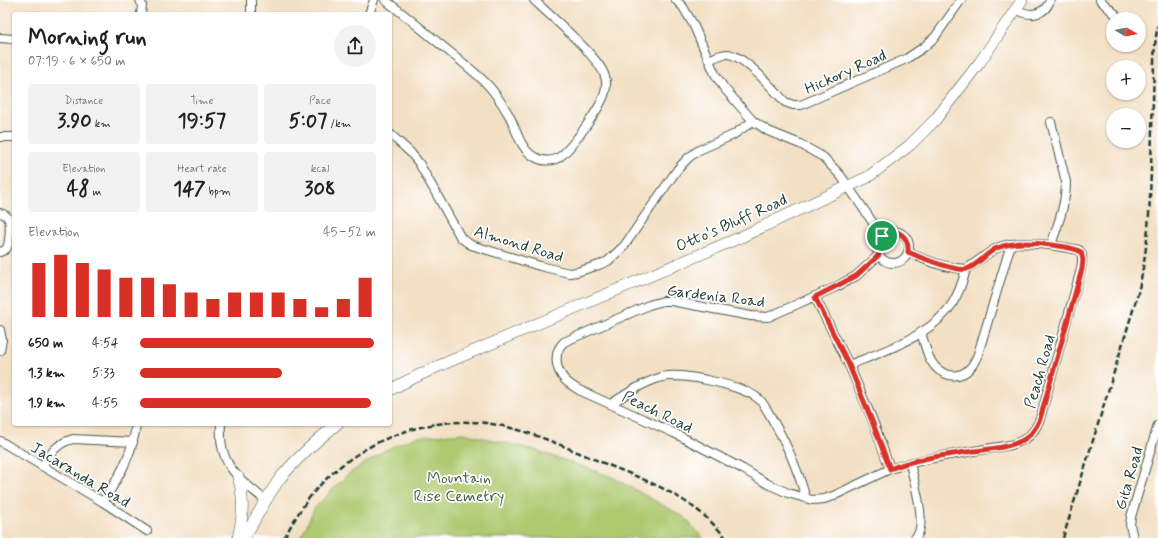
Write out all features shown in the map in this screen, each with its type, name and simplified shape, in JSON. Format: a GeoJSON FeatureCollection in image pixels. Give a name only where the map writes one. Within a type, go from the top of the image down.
{"type":"FeatureCollection","features":[{"type":"Feature","properties":{"kind":"main road","name":"Otto's Bluff Road"},"geometry":{"type":"LineString","coordinates":[[392,389],[434,368],[741,237],[868,177],[910,145],[935,120],[980,62],[1019,4]]}},
{"type":"Feature","properties":{"kind":"main road"},"geometry":{"type":"LineString","coordinates":[[244,538],[281,478],[319,438],[334,426]]}},
{"type":"Feature","properties":{"kind":"main road"},"geometry":{"type":"LineString","coordinates":[[238,477],[243,503],[242,522],[238,538]]}},
{"type":"Feature","properties":{"kind":"street"},"geometry":{"type":"LineString","coordinates":[[140,0],[142,5],[141,12]]}},
{"type":"Feature","properties":{"kind":"street"},"geometry":{"type":"LineString","coordinates":[[251,0],[251,12]]}},
{"type":"Feature","properties":{"kind":"street"},"geometry":{"type":"LineString","coordinates":[[370,12],[374,0]]}},
{"type":"Feature","properties":{"kind":"street"},"geometry":{"type":"LineString","coordinates":[[385,0],[487,84],[506,112],[529,153],[534,157],[548,160],[558,158],[563,154],[584,128],[600,105],[605,93],[606,85],[603,72],[591,55],[534,0]]}},
{"type":"Feature","properties":{"kind":"street"},"geometry":{"type":"LineString","coordinates":[[676,0],[683,7],[693,24],[715,74],[724,88],[753,121],[768,131],[805,146],[823,157],[841,176],[882,236]]}},
{"type":"Feature","properties":{"kind":"street","name":"Hickory Road"},"geometry":{"type":"LineString","coordinates":[[709,60],[720,55],[733,55],[748,65],[785,102],[793,105],[801,105],[906,59],[924,48],[935,37],[961,0]]}},
{"type":"Feature","properties":{"kind":"street"},"geometry":{"type":"LineString","coordinates":[[1019,4],[1021,12],[1028,14],[1042,12],[1048,6],[1050,0]]}},
{"type":"Feature","properties":{"kind":"street"},"geometry":{"type":"LineString","coordinates":[[1100,0],[1113,12]]}},
{"type":"Feature","properties":{"kind":"street"},"geometry":{"type":"LineString","coordinates":[[0,38],[12,39]]}},
{"type":"Feature","properties":{"kind":"street","name":"Almond Road"},"geometry":{"type":"LineString","coordinates":[[392,136],[410,152],[419,163],[456,231],[465,242],[540,266],[568,273],[586,269],[608,261],[624,246],[677,170],[688,158],[700,150],[733,135],[753,121]]}},
{"type":"Feature","properties":{"kind":"street"},"geometry":{"type":"LineString","coordinates":[[849,365],[879,353],[921,332],[933,324],[953,303],[966,269],[995,249],[1011,244],[1024,243],[1051,245],[1065,202],[1066,182],[1051,122]]}},
{"type":"Feature","properties":{"kind":"street"},"geometry":{"type":"LineString","coordinates":[[0,137],[12,137]]}},
{"type":"Feature","properties":{"kind":"street"},"geometry":{"type":"LineString","coordinates":[[0,213],[5,214],[9,219],[10,235],[8,245],[5,250],[0,252]]}},
{"type":"Feature","properties":{"kind":"street"},"geometry":{"type":"LineString","coordinates":[[891,231],[901,234],[908,242],[908,252],[904,258],[897,263],[887,262],[879,255],[877,246],[882,236],[891,231]]}},
{"type":"Feature","properties":{"kind":"street"},"geometry":{"type":"LineString","coordinates":[[921,332],[931,361],[939,371],[946,375],[953,376],[965,373],[974,364],[978,354],[1011,244]]}},
{"type":"Feature","properties":{"kind":"street","name":"Peach Road"},"geometry":{"type":"LineString","coordinates":[[611,404],[743,469],[768,484],[806,498],[824,499],[890,469],[910,462],[1011,445],[1023,440],[1035,429],[1040,419],[1082,269],[1083,260],[1079,250],[1051,245]]}},
{"type":"Feature","properties":{"kind":"street"},"geometry":{"type":"LineString","coordinates":[[908,252],[939,264],[966,269]]}},
{"type":"Feature","properties":{"kind":"street","name":"Gardenia Road"},"geometry":{"type":"LineString","coordinates":[[611,404],[579,390],[566,382],[558,368],[557,355],[564,342],[649,305],[663,301],[683,302],[751,316],[768,317],[815,297],[856,276],[879,255]]}},
{"type":"Feature","properties":{"kind":"street"},"geometry":{"type":"LineString","coordinates":[[815,297],[849,365],[890,469]]}},
{"type":"Feature","properties":{"kind":"street"},"geometry":{"type":"LineString","coordinates":[[0,330],[2,340],[0,351]]}},
{"type":"Feature","properties":{"kind":"street","name":"Peach Road"},"geometry":{"type":"LineString","coordinates":[[611,404],[640,387],[662,377],[683,376],[745,390],[762,402],[779,430],[799,476],[806,498]]}},
{"type":"Feature","properties":{"kind":"street","name":"Gita Road"},"geometry":{"type":"LineString","coordinates":[[1133,538],[1130,525],[1131,516],[1158,425]]}},
{"type":"Feature","properties":{"kind":"street"},"geometry":{"type":"LineString","coordinates":[[103,502],[123,469],[133,442],[136,426]]}},
{"type":"Feature","properties":{"kind":"street"},"geometry":{"type":"LineString","coordinates":[[221,426],[220,437],[224,456],[229,465],[238,477],[266,501]]}},
{"type":"Feature","properties":{"kind":"street"},"geometry":{"type":"LineString","coordinates":[[42,466],[56,447],[64,442],[73,440],[133,442]]}},
{"type":"Feature","properties":{"kind":"street","name":"Jacaranda Road"},"geometry":{"type":"LineString","coordinates":[[0,441],[103,502],[147,531]]}},
{"type":"Feature","properties":{"kind":"street"},"geometry":{"type":"LineString","coordinates":[[910,462],[920,514],[920,530],[915,538]]}},
{"type":"Feature","properties":{"kind":"green space","name":"Mountain Rise Cemetry"},"geometry":{"type":"Polygon","coordinates":[[[463,433],[535,450],[612,477],[684,517],[703,538],[301,538],[314,509],[347,475],[387,449],[416,437],[463,433]]]}},
{"type":"Feature","properties":{"kind":"railway"},"geometry":{"type":"LineString","coordinates":[[1063,538],[1137,297],[1142,273],[1146,248],[1150,199],[1154,62],[1158,25]]}},
{"type":"Feature","properties":{"kind":"railway"},"geometry":{"type":"LineString","coordinates":[[284,538],[294,520],[314,492],[332,474],[352,458],[397,434],[422,427],[447,423],[473,422],[498,425],[537,436],[653,483],[684,500],[712,523],[726,538]]}},
{"type":"Feature","properties":{"kind":"route"},"geometry":{"type":"LineString","coordinates":[[891,231],[901,234],[908,242],[908,252],[918,257],[958,269],[966,269],[995,249],[1011,244],[1024,243],[1051,245],[1073,248],[1081,252],[1083,260],[1082,269],[1040,419],[1035,429],[1029,436],[1011,445],[910,462],[890,469],[849,365],[815,297],[856,276],[863,270],[879,255],[877,246],[879,239],[882,236],[891,231]]}}]}
